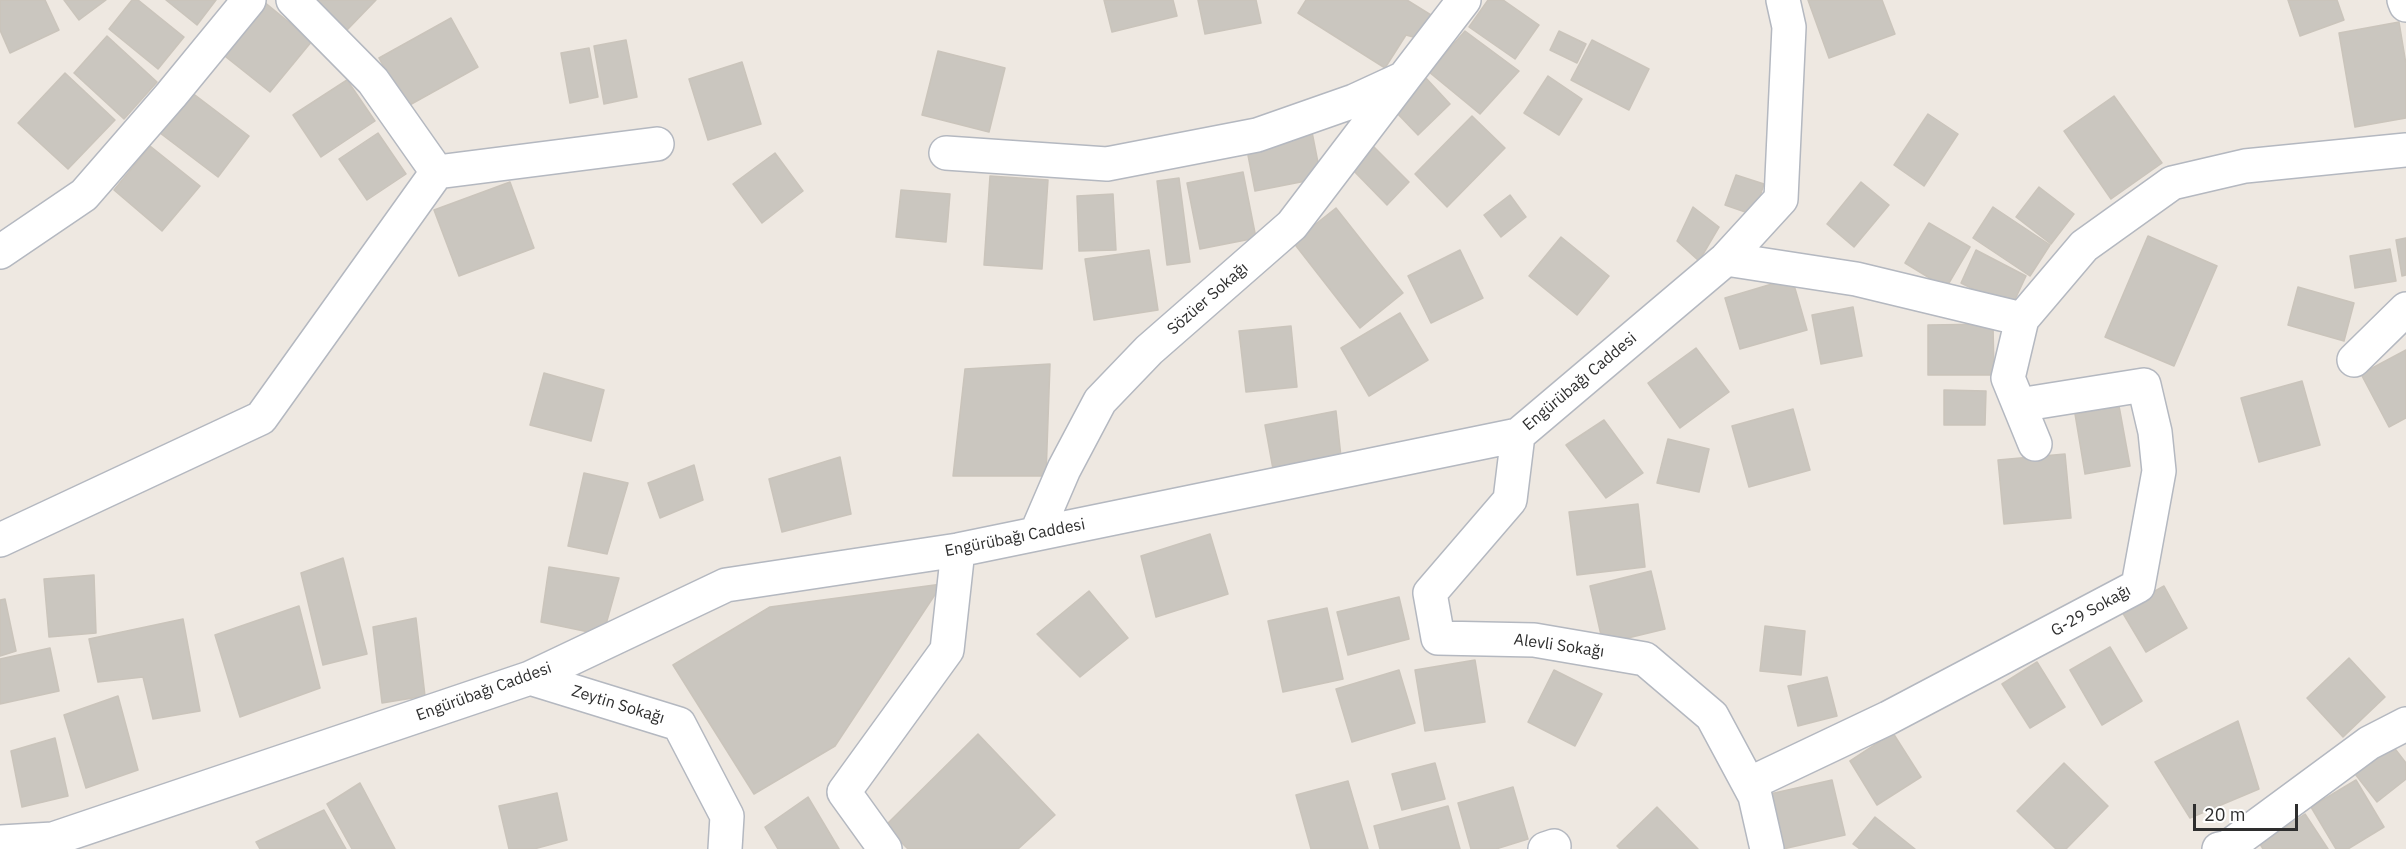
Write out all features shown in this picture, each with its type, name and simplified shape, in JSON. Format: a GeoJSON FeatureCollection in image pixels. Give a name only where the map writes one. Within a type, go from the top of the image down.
{"type":"FeatureCollection","features":[{"type":"Feature","properties":{"kind":"street"},"geometry":{"type":"LineString","coordinates":[[0,252],[84,195],[171,95],[249,0]]}},
{"type":"Feature","properties":{"kind":"street"},"geometry":{"type":"LineString","coordinates":[[293,0],[373,81],[437,171]]}},
{"type":"Feature","properties":{"kind":"street","name":"Sözüer Sokağı"},"geometry":{"type":"LineString","coordinates":[[1036,534],[1064,469],[1100,401],[1149,350],[1292,225],[1464,0]]}},
{"type":"Feature","properties":{"kind":"street","name":"Engürübağı Caddesi"},"geometry":{"type":"LineString","coordinates":[[0,842],[56,844],[530,678],[726,585],[958,550],[1518,435],[1726,259],[1781,199],[1789,27],[1783,0]]}},
{"type":"Feature","properties":{"kind":"street"},"geometry":{"type":"LineString","coordinates":[[2404,0],[2406,4]]}},
{"type":"Feature","properties":{"kind":"street"},"geometry":{"type":"LineString","coordinates":[[946,153],[1107,164],[1257,135],[1354,101],[1404,78]]}},
{"type":"Feature","properties":{"kind":"street"},"geometry":{"type":"LineString","coordinates":[[0,540],[261,418],[437,171],[657,144]]}},
{"type":"Feature","properties":{"kind":"street"},"geometry":{"type":"LineString","coordinates":[[2035,444],[2008,378],[2022,319],[2084,246],[2172,183],[2245,166],[2406,150]]}},
{"type":"Feature","properties":{"kind":"street"},"geometry":{"type":"LineString","coordinates":[[1726,259],[1857,279],[2022,319]]}},
{"type":"Feature","properties":{"kind":"street"},"geometry":{"type":"LineString","coordinates":[[2354,360],[2406,309]]}},
{"type":"Feature","properties":{"kind":"street","name":"G-29 Sokağı"},"geometry":{"type":"LineString","coordinates":[[1749,784],[1888,718],[2138,585],[2159,471],[2155,432],[2144,385],[2019,405]]}},
{"type":"Feature","properties":{"kind":"street","name":"Alevli Sokağı"},"geometry":{"type":"LineString","coordinates":[[1518,435],[1510,500],[1430,593],[1438,638],[1534,640],[1645,659],[1713,716],[1755,796],[1767,849]]}},
{"type":"Feature","properties":{"kind":"street"},"geometry":{"type":"LineString","coordinates":[[885,849],[844,792],[947,650],[958,550]]}},
{"type":"Feature","properties":{"kind":"street","name":"Zeytin Sokağı"},"geometry":{"type":"LineString","coordinates":[[530,678],[679,724],[728,816],[725,849]]}},
{"type":"Feature","properties":{"kind":"street"},"geometry":{"type":"LineString","coordinates":[[2226,849],[2369,743],[2406,724]]}},
{"type":"Feature","properties":{"kind":"building"},"geometry":{"type":"Polygon","coordinates":[[[0,0],[45,0],[59,30],[10,53],[0,30],[0,0]]]}},
{"type":"Feature","properties":{"kind":"building"},"geometry":{"type":"Polygon","coordinates":[[[64,0],[106,0],[79,20],[64,0]]]}},
{"type":"Feature","properties":{"kind":"building"},"geometry":{"type":"Polygon","coordinates":[[[132,0],[138,0],[184,37],[158,69],[109,29],[132,0]]]}},
{"type":"Feature","properties":{"kind":"building"},"geometry":{"type":"Polygon","coordinates":[[[166,0],[216,0],[197,25],[166,0]]]}},
{"type":"Feature","properties":{"kind":"building"},"geometry":{"type":"Polygon","coordinates":[[[316,0],[376,0],[347,30],[316,0]]]}},
{"type":"Feature","properties":{"kind":"building"},"geometry":{"type":"Polygon","coordinates":[[[1104,0],[1173,0],[1177,16],[1112,32],[1104,0]]]}},
{"type":"Feature","properties":{"kind":"building"},"geometry":{"type":"Polygon","coordinates":[[[1198,0],[1256,0],[1261,23],[1205,34],[1198,0]]]}},
{"type":"Feature","properties":{"kind":"building"},"geometry":{"type":"Polygon","coordinates":[[[1306,0],[1407,0],[1431,15],[1424,40],[1406,35],[1385,68],[1298,13],[1306,0]]]}},
{"type":"Feature","properties":{"kind":"building"},"geometry":{"type":"Polygon","coordinates":[[[1488,0],[1503,0],[1539,25],[1515,59],[1469,27],[1488,0]]]}},
{"type":"Feature","properties":{"kind":"building"},"geometry":{"type":"Polygon","coordinates":[[[1808,0],[1882,0],[1895,34],[1829,58],[1808,0]]]}},
{"type":"Feature","properties":{"kind":"building"},"geometry":{"type":"Polygon","coordinates":[[[2288,0],[2337,0],[2344,20],[2300,36],[2288,0]]]}},
{"type":"Feature","properties":{"kind":"building"},"geometry":{"type":"Polygon","coordinates":[[[263,1],[312,41],[270,92],[221,53],[263,1]]]}},
{"type":"Feature","properties":{"kind":"building"},"geometry":{"type":"Polygon","coordinates":[[[451,18],[478,67],[406,107],[379,58],[451,18]]]}},
{"type":"Feature","properties":{"kind":"building"},"geometry":{"type":"Polygon","coordinates":[[[2399,22],[2406,64],[2406,118],[2355,127],[2339,33],[2399,22]]]}},
{"type":"Feature","properties":{"kind":"building"},"geometry":{"type":"Polygon","coordinates":[[[1465,31],[1519,71],[1480,114],[1429,72],[1465,31]]]}},
{"type":"Feature","properties":{"kind":"building"},"geometry":{"type":"Polygon","coordinates":[[[1559,31],[1586,44],[1577,63],[1550,50],[1559,31]]]}},
{"type":"Feature","properties":{"kind":"building"},"geometry":{"type":"Polygon","coordinates":[[[107,36],[157,82],[124,119],[74,73],[107,36]]]}},
{"type":"Feature","properties":{"kind":"building"},"geometry":{"type":"Polygon","coordinates":[[[626,40],[637,97],[604,104],[594,46],[626,40]]]}},
{"type":"Feature","properties":{"kind":"building"},"geometry":{"type":"Polygon","coordinates":[[[1592,40],[1649,69],[1629,110],[1571,80],[1592,40]]]}},
{"type":"Feature","properties":{"kind":"building"},"geometry":{"type":"Polygon","coordinates":[[[589,48],[598,97],[570,103],[561,53],[589,48]]]}},
{"type":"Feature","properties":{"kind":"building"},"geometry":{"type":"Polygon","coordinates":[[[938,51],[1005,68],[989,132],[922,115],[938,51]]]}},
{"type":"Feature","properties":{"kind":"building"},"geometry":{"type":"Polygon","coordinates":[[[742,62],[761,124],[708,140],[689,79],[742,62]]]}},
{"type":"Feature","properties":{"kind":"building"},"geometry":{"type":"Polygon","coordinates":[[[65,73],[115,120],[68,169],[18,123],[65,73]]]}},
{"type":"Feature","properties":{"kind":"building"},"geometry":{"type":"Polygon","coordinates":[[[1548,76],[1582,99],[1559,135],[1524,113],[1548,76]]]}},
{"type":"Feature","properties":{"kind":"building"},"geometry":{"type":"Polygon","coordinates":[[[1425,77],[1450,104],[1418,135],[1393,109],[1425,77]]]}},
{"type":"Feature","properties":{"kind":"building"},"geometry":{"type":"Polygon","coordinates":[[[347,80],[375,121],[321,157],[293,115],[347,80]]]}},
{"type":"Feature","properties":{"kind":"building"},"geometry":{"type":"Polygon","coordinates":[[[191,92],[249,136],[218,177],[160,133],[191,92]]]}},
{"type":"Feature","properties":{"kind":"building"},"geometry":{"type":"Polygon","coordinates":[[[2114,96],[2162,163],[2111,199],[2064,131],[2114,96]]]}},
{"type":"Feature","properties":{"kind":"building"},"geometry":{"type":"Polygon","coordinates":[[[1928,114],[1958,134],[1924,186],[1894,165],[1928,114]]]}},
{"type":"Feature","properties":{"kind":"building"},"geometry":{"type":"Polygon","coordinates":[[[1472,116],[1505,148],[1447,207],[1415,174],[1472,116]]]}},
{"type":"Feature","properties":{"kind":"building"},"geometry":{"type":"Polygon","coordinates":[[[1312,132],[1321,178],[1255,191],[1246,145],[1312,132]]]}},
{"type":"Feature","properties":{"kind":"building"},"geometry":{"type":"Polygon","coordinates":[[[378,133],[406,174],[367,200],[339,159],[378,133]]]}},
{"type":"Feature","properties":{"kind":"building"},"geometry":{"type":"Polygon","coordinates":[[[1370,143],[1409,182],[1387,205],[1348,165],[1370,143]]]}},
{"type":"Feature","properties":{"kind":"building"},"geometry":{"type":"Polygon","coordinates":[[[150,146],[200,186],[162,231],[114,190],[150,146]]]}},
{"type":"Feature","properties":{"kind":"building"},"geometry":{"type":"Polygon","coordinates":[[[775,153],[803,191],[762,223],[733,184],[775,153]]]}},
{"type":"Feature","properties":{"kind":"building"},"geometry":{"type":"Polygon","coordinates":[[[1243,172],[1256,238],[1200,249],[1187,183],[1243,172]]]}},
{"type":"Feature","properties":{"kind":"building"},"geometry":{"type":"Polygon","coordinates":[[[1736,175],[1764,184],[1754,215],[1725,205],[1736,175]]]}},
{"type":"Feature","properties":{"kind":"building"},"geometry":{"type":"Polygon","coordinates":[[[990,176],[1048,180],[1042,269],[984,265],[990,176]]]}},
{"type":"Feature","properties":{"kind":"building"},"geometry":{"type":"Polygon","coordinates":[[[1179,178],[1190,262],[1167,265],[1157,181],[1179,178]]]}},
{"type":"Feature","properties":{"kind":"building"},"geometry":{"type":"Polygon","coordinates":[[[510,182],[534,248],[459,276],[434,210],[510,182]]]}},
{"type":"Feature","properties":{"kind":"building"},"geometry":{"type":"Polygon","coordinates":[[[1861,182],[1889,205],[1854,247],[1827,224],[1861,182]]]}},
{"type":"Feature","properties":{"kind":"building"},"geometry":{"type":"Polygon","coordinates":[[[2039,187],[2074,214],[2051,244],[2016,217],[2039,187]]]}},
{"type":"Feature","properties":{"kind":"building"},"geometry":{"type":"Polygon","coordinates":[[[901,190],[950,194],[946,242],[896,237],[901,190]]]}},
{"type":"Feature","properties":{"kind":"building"},"geometry":{"type":"Polygon","coordinates":[[[1113,194],[1116,250],[1079,251],[1077,196],[1113,194]]]}},
{"type":"Feature","properties":{"kind":"building"},"geometry":{"type":"Polygon","coordinates":[[[1510,195],[1526,217],[1501,237],[1484,215],[1510,195]]]}},
{"type":"Feature","properties":{"kind":"building"},"geometry":{"type":"Polygon","coordinates":[[[1693,207],[1719,227],[1699,261],[1677,241],[1693,207]]]}},
{"type":"Feature","properties":{"kind":"building"},"geometry":{"type":"Polygon","coordinates":[[[1993,207],[2050,245],[2030,276],[1973,238],[1993,207]]]}},
{"type":"Feature","properties":{"kind":"building"},"geometry":{"type":"Polygon","coordinates":[[[1336,208],[1403,293],[1360,328],[1293,242],[1336,208]]]}},
{"type":"Feature","properties":{"kind":"building"},"geometry":{"type":"Polygon","coordinates":[[[1929,223],[1970,247],[1946,288],[1905,263],[1929,223]]]}},
{"type":"Feature","properties":{"kind":"building"},"geometry":{"type":"Polygon","coordinates":[[[2148,236],[2217,266],[2174,366],[2105,337],[2148,236]]]}},
{"type":"Feature","properties":{"kind":"building"},"geometry":{"type":"Polygon","coordinates":[[[1561,237],[1609,276],[1577,315],[1529,276],[1561,237]]]}},
{"type":"Feature","properties":{"kind":"building"},"geometry":{"type":"Polygon","coordinates":[[[2406,238],[2406,275],[2402,276],[2396,240],[2406,238]]]}},
{"type":"Feature","properties":{"kind":"building"},"geometry":{"type":"Polygon","coordinates":[[[2390,249],[2396,281],[2355,288],[2350,256],[2390,249]]]}},
{"type":"Feature","properties":{"kind":"building"},"geometry":{"type":"Polygon","coordinates":[[[1149,250],[1158,310],[1094,320],[1085,259],[1149,250]]]}},
{"type":"Feature","properties":{"kind":"building"},"geometry":{"type":"Polygon","coordinates":[[[1460,250],[1483,298],[1431,323],[1408,276],[1460,250]]]}},
{"type":"Feature","properties":{"kind":"building"},"geometry":{"type":"Polygon","coordinates":[[[1976,250],[2026,276],[2011,308],[1961,283],[1976,250]]]}},
{"type":"Feature","properties":{"kind":"building"},"geometry":{"type":"Polygon","coordinates":[[[1792,278],[1807,330],[1740,349],[1725,298],[1792,278]]]}},
{"type":"Feature","properties":{"kind":"building"},"geometry":{"type":"Polygon","coordinates":[[[2298,287],[2354,303],[2344,341],[2288,325],[2298,287]]]}},
{"type":"Feature","properties":{"kind":"building"},"geometry":{"type":"Polygon","coordinates":[[[1853,307],[1862,356],[1821,364],[1812,315],[1853,307]]]}},
{"type":"Feature","properties":{"kind":"building"},"geometry":{"type":"Polygon","coordinates":[[[1400,313],[1428,360],[1369,396],[1341,348],[1400,313]]]}},
{"type":"Feature","properties":{"kind":"building"},"geometry":{"type":"Polygon","coordinates":[[[1993,324],[1994,375],[1928,375],[1928,325],[1993,324]]]}},
{"type":"Feature","properties":{"kind":"building"},"geometry":{"type":"Polygon","coordinates":[[[1291,326],[1297,387],[1246,392],[1239,331],[1291,326]]]}},
{"type":"Feature","properties":{"kind":"building"},"geometry":{"type":"Polygon","coordinates":[[[1696,348],[1729,392],[1680,428],[1648,383],[1696,348]]]}},
{"type":"Feature","properties":{"kind":"building"},"geometry":{"type":"Polygon","coordinates":[[[2406,350],[2406,418],[2389,427],[2361,374],[2406,350]]]}},
{"type":"Feature","properties":{"kind":"building"},"geometry":{"type":"Polygon","coordinates":[[[1050,364],[1046,476],[953,476],[965,369],[1050,364]]]}},
{"type":"Feature","properties":{"kind":"building"},"geometry":{"type":"Polygon","coordinates":[[[544,373],[604,390],[591,441],[530,425],[544,373]]]}},
{"type":"Feature","properties":{"kind":"building"},"geometry":{"type":"Polygon","coordinates":[[[2302,381],[2320,445],[2259,462],[2241,398],[2302,381]]]}},
{"type":"Feature","properties":{"kind":"building"},"geometry":{"type":"Polygon","coordinates":[[[1944,390],[1986,391],[1985,425],[1944,425],[1944,390]]]}},
{"type":"Feature","properties":{"kind":"building"},"geometry":{"type":"Polygon","coordinates":[[[2119,406],[2130,466],[2085,474],[2075,414],[2119,406]]]}},
{"type":"Feature","properties":{"kind":"building"},"geometry":{"type":"Polygon","coordinates":[[[1793,409],[1810,470],[1749,487],[1732,426],[1793,409]]]}},
{"type":"Feature","properties":{"kind":"building"},"geometry":{"type":"Polygon","coordinates":[[[1336,411],[1342,466],[1275,480],[1265,425],[1336,411]]]}},
{"type":"Feature","properties":{"kind":"building"},"geometry":{"type":"Polygon","coordinates":[[[1604,420],[1643,473],[1606,498],[1566,445],[1604,420]]]}},
{"type":"Feature","properties":{"kind":"building"},"geometry":{"type":"Polygon","coordinates":[[[1668,439],[1709,449],[1699,492],[1657,483],[1668,439]]]}},
{"type":"Feature","properties":{"kind":"building"},"geometry":{"type":"Polygon","coordinates":[[[2065,454],[2071,518],[2004,524],[1998,460],[2065,454]]]}},
{"type":"Feature","properties":{"kind":"building"},"geometry":{"type":"Polygon","coordinates":[[[840,457],[851,514],[782,532],[769,479],[840,457]]]}},
{"type":"Feature","properties":{"kind":"building"},"geometry":{"type":"Polygon","coordinates":[[[694,465],[703,500],[660,518],[648,483],[694,465]]]}},
{"type":"Feature","properties":{"kind":"building"},"geometry":{"type":"Polygon","coordinates":[[[584,473],[628,483],[607,554],[568,546],[584,473]]]}},
{"type":"Feature","properties":{"kind":"building"},"geometry":{"type":"Polygon","coordinates":[[[1638,504],[1645,567],[1577,575],[1569,512],[1638,504]]]}},
{"type":"Feature","properties":{"kind":"building"},"geometry":{"type":"Polygon","coordinates":[[[1210,534],[1228,594],[1156,617],[1141,556],[1210,534]]]}},
{"type":"Feature","properties":{"kind":"building"},"geometry":{"type":"Polygon","coordinates":[[[343,558],[367,654],[323,665],[301,573],[343,558]]]}},
{"type":"Feature","properties":{"kind":"building"},"geometry":{"type":"Polygon","coordinates":[[[549,567],[619,578],[603,635],[541,622],[549,567]]]}},
{"type":"Feature","properties":{"kind":"building"},"geometry":{"type":"Polygon","coordinates":[[[1651,571],[1665,629],[1603,644],[1590,586],[1651,571]]]}},
{"type":"Feature","properties":{"kind":"building"},"geometry":{"type":"Polygon","coordinates":[[[94,575],[96,633],[49,637],[44,579],[94,575]]]}},
{"type":"Feature","properties":{"kind":"building"},"geometry":{"type":"Polygon","coordinates":[[[942,584],[835,746],[754,794],[673,665],[770,607],[942,584]]]}},
{"type":"Feature","properties":{"kind":"building"},"geometry":{"type":"Polygon","coordinates":[[[2164,586],[2187,628],[2146,652],[2121,610],[2164,586]]]}},
{"type":"Feature","properties":{"kind":"building"},"geometry":{"type":"Polygon","coordinates":[[[1089,591],[1128,638],[1080,677],[1037,634],[1089,591]]]}},
{"type":"Feature","properties":{"kind":"building"},"geometry":{"type":"Polygon","coordinates":[[[1399,597],[1409,639],[1348,655],[1337,612],[1399,597]]]}},
{"type":"Feature","properties":{"kind":"building"},"geometry":{"type":"Polygon","coordinates":[[[5,599],[16,651],[0,656],[0,600],[5,599]]]}},
{"type":"Feature","properties":{"kind":"building"},"geometry":{"type":"Polygon","coordinates":[[[299,606],[320,688],[240,717],[215,635],[299,606]]]}},
{"type":"Feature","properties":{"kind":"building"},"geometry":{"type":"Polygon","coordinates":[[[1327,608],[1343,679],[1283,692],[1268,621],[1327,608]]]}},
{"type":"Feature","properties":{"kind":"building"},"geometry":{"type":"Polygon","coordinates":[[[416,618],[425,696],[382,703],[373,627],[416,618]]]}},
{"type":"Feature","properties":{"kind":"building"},"geometry":{"type":"Polygon","coordinates":[[[183,619],[200,711],[153,719],[143,677],[98,682],[89,639],[183,619]]]}},
{"type":"Feature","properties":{"kind":"building"},"geometry":{"type":"Polygon","coordinates":[[[1765,626],[1805,631],[1801,675],[1760,671],[1765,626]]]}},
{"type":"Feature","properties":{"kind":"building"},"geometry":{"type":"Polygon","coordinates":[[[2110,647],[2142,701],[2102,725],[2070,670],[2110,647]]]}},
{"type":"Feature","properties":{"kind":"building"},"geometry":{"type":"Polygon","coordinates":[[[50,648],[59,691],[0,704],[0,659],[50,648]]]}},
{"type":"Feature","properties":{"kind":"building"},"geometry":{"type":"Polygon","coordinates":[[[2349,658],[2385,697],[2343,737],[2307,698],[2349,658]]]}},
{"type":"Feature","properties":{"kind":"building"},"geometry":{"type":"Polygon","coordinates":[[[1475,660],[1485,722],[1425,731],[1415,670],[1475,660]]]}},
{"type":"Feature","properties":{"kind":"building"},"geometry":{"type":"Polygon","coordinates":[[[2037,662],[2065,707],[2030,728],[2002,684],[2037,662]]]}},
{"type":"Feature","properties":{"kind":"building"},"geometry":{"type":"Polygon","coordinates":[[[1399,670],[1415,723],[1352,742],[1336,689],[1399,670]]]}},
{"type":"Feature","properties":{"kind":"building"},"geometry":{"type":"Polygon","coordinates":[[[1554,670],[1602,694],[1575,746],[1528,722],[1554,670]]]}},
{"type":"Feature","properties":{"kind":"building"},"geometry":{"type":"Polygon","coordinates":[[[1827,677],[1837,716],[1798,726],[1788,686],[1827,677]]]}},
{"type":"Feature","properties":{"kind":"building"},"geometry":{"type":"Polygon","coordinates":[[[118,696],[138,770],[86,788],[64,715],[118,696]]]}},
{"type":"Feature","properties":{"kind":"building"},"geometry":{"type":"Polygon","coordinates":[[[2238,721],[2259,789],[2190,818],[2155,762],[2238,721]]]}},
{"type":"Feature","properties":{"kind":"building"},"geometry":{"type":"Polygon","coordinates":[[[1893,733],[1921,777],[1877,805],[1850,761],[1893,733]]]}},
{"type":"Feature","properties":{"kind":"building"},"geometry":{"type":"Polygon","coordinates":[[[978,734],[1055,815],[1018,849],[908,849],[885,826],[978,734]]]}},
{"type":"Feature","properties":{"kind":"building"},"geometry":{"type":"Polygon","coordinates":[[[55,738],[68,796],[22,807],[11,751],[55,738]]]}},
{"type":"Feature","properties":{"kind":"building"},"geometry":{"type":"Polygon","coordinates":[[[2389,741],[2406,763],[2406,779],[2377,802],[2352,770],[2389,741]]]}},
{"type":"Feature","properties":{"kind":"building"},"geometry":{"type":"Polygon","coordinates":[[[1435,763],[1445,799],[1402,810],[1392,774],[1435,763]]]}},
{"type":"Feature","properties":{"kind":"building"},"geometry":{"type":"Polygon","coordinates":[[[2064,763],[2108,806],[2066,849],[2056,849],[2017,811],[2064,763]]]}},
{"type":"Feature","properties":{"kind":"building"},"geometry":{"type":"Polygon","coordinates":[[[1832,780],[1845,835],[1783,849],[1770,794],[1832,780]]]}},
{"type":"Feature","properties":{"kind":"building"},"geometry":{"type":"Polygon","coordinates":[[[2356,780],[2384,827],[2348,849],[2336,849],[2311,807],[2356,780]]]}},
{"type":"Feature","properties":{"kind":"building"},"geometry":{"type":"Polygon","coordinates":[[[1348,781],[1368,849],[1311,849],[1296,795],[1348,781]]]}},
{"type":"Feature","properties":{"kind":"building"},"geometry":{"type":"Polygon","coordinates":[[[360,783],[395,849],[352,849],[327,804],[360,783]]]}},
{"type":"Feature","properties":{"kind":"building"},"geometry":{"type":"Polygon","coordinates":[[[1513,787],[1528,839],[1496,849],[1471,849],[1458,803],[1513,787]]]}},
{"type":"Feature","properties":{"kind":"building"},"geometry":{"type":"Polygon","coordinates":[[[557,793],[567,840],[534,849],[509,849],[499,806],[557,793]]]}},
{"type":"Feature","properties":{"kind":"building"},"geometry":{"type":"Polygon","coordinates":[[[808,797],[839,849],[778,849],[765,827],[808,797]]]}},
{"type":"Feature","properties":{"kind":"building"},"geometry":{"type":"Polygon","coordinates":[[[1448,806],[1460,849],[1380,849],[1374,826],[1448,806]]]}},
{"type":"Feature","properties":{"kind":"building"},"geometry":{"type":"Polygon","coordinates":[[[1657,807],[1698,849],[1620,849],[1617,846],[1657,807]]]}},
{"type":"Feature","properties":{"kind":"building"},"geometry":{"type":"Polygon","coordinates":[[[324,810],[346,849],[260,849],[256,842],[324,810]]]}},
{"type":"Feature","properties":{"kind":"building"},"geometry":{"type":"Polygon","coordinates":[[[2305,814],[2328,849],[2263,849],[2260,844],[2305,814]]]}},
{"type":"Feature","properties":{"kind":"building"},"geometry":{"type":"Polygon","coordinates":[[[1875,817],[1915,849],[1860,849],[1853,844],[1875,817]]]}}]}
